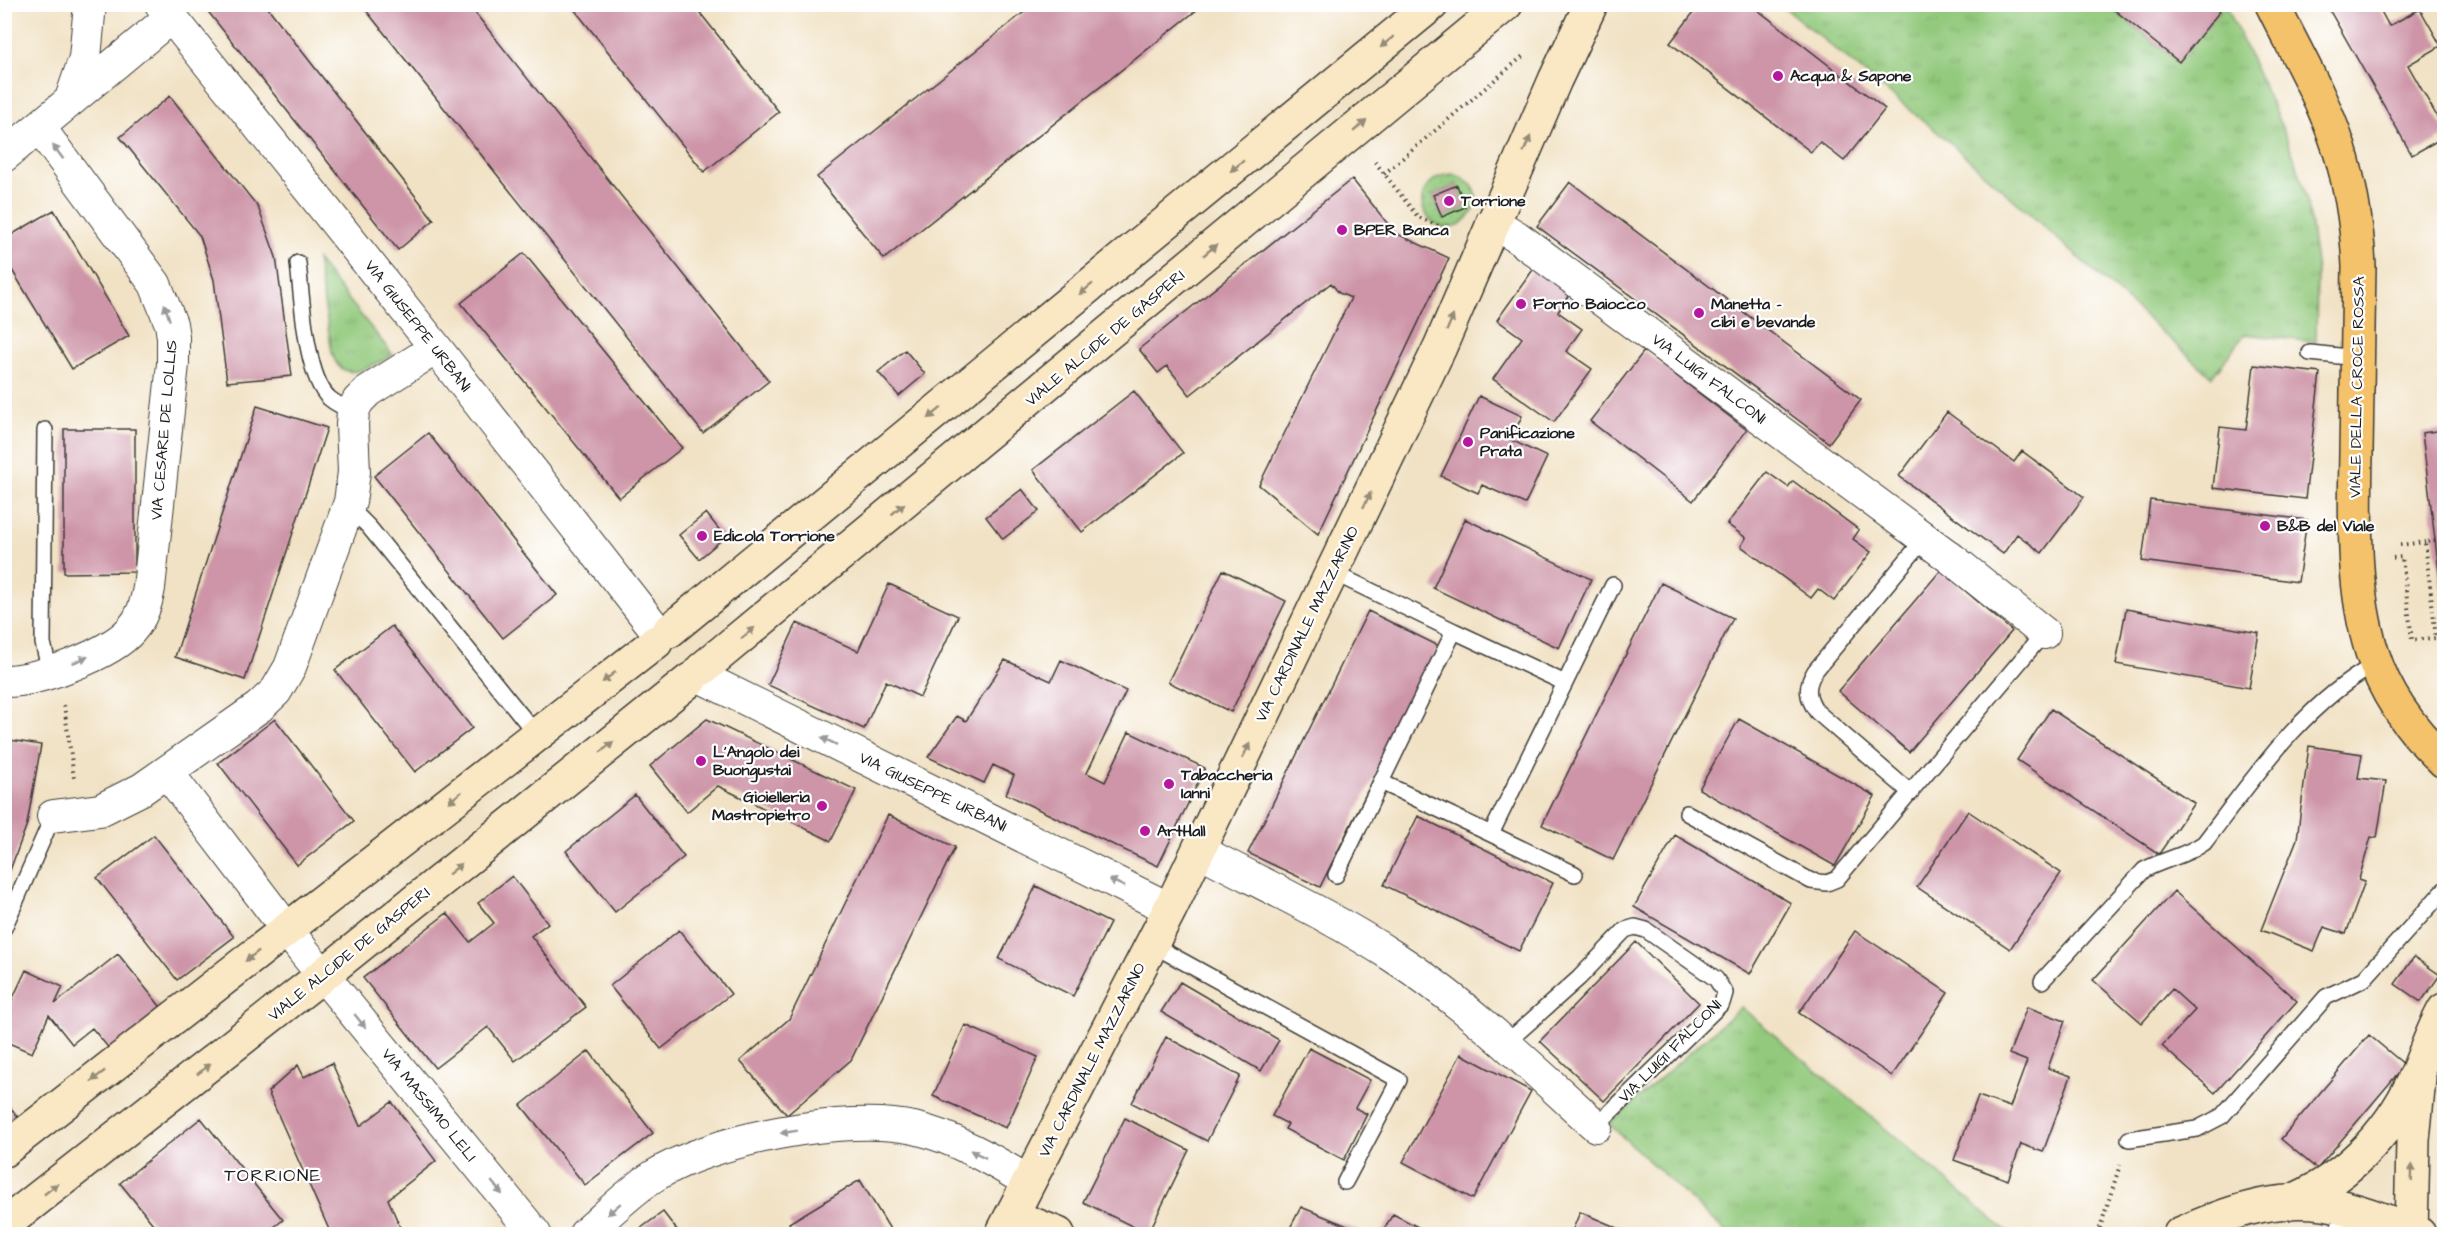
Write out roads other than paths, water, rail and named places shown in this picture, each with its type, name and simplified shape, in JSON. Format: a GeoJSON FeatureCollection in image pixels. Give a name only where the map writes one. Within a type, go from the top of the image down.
{"type":"FeatureCollection","features":[{"type":"Feature","properties":{"kind":"main road"},"geometry":{"type":"LineString","coordinates":[[4,1150],[662,637],[1432,4]]}},
{"type":"Feature","properties":{"kind":"main road","name":"VIALE ALCIDE DE GASPERI"},"geometry":{"type":"LineString","coordinates":[[4,1225],[323,975],[696,675],[1506,4]]}},
{"type":"Feature","properties":{"kind":"main road","name":"VIA CARDINALE MAZZARINO"},"geometry":{"type":"LineString","coordinates":[[1007,1225],[1170,909],[1440,347],[1492,222],[1591,4]]}},
{"type":"Feature","properties":{"kind":"main road","name":"VIALE DELLA CROCE ROSSA"},"geometry":{"type":"LineString","coordinates":[[2272,4],[2329,122],[2346,173],[2357,229],[2359,266],[2355,487],[2357,563],[2362,610],[2376,664],[2391,696],[2404,717],[2445,761]]}},
{"type":"Feature","properties":{"kind":"main road"},"geometry":{"type":"LineString","coordinates":[[680,630],[691,633],[699,639],[705,653],[696,675],[673,682],[661,676],[653,664],[653,652],[662,637],[680,630]]}},
{"type":"Feature","properties":{"kind":"main road"},"geometry":{"type":"LineString","coordinates":[[2286,1203],[2327,1184],[2348,1167],[2371,1143],[2403,1101],[2445,1010]]}},
{"type":"Feature","properties":{"kind":"main road"},"geometry":{"type":"LineString","coordinates":[[2180,1234],[2223,1215],[2286,1203],[2322,1203],[2350,1223],[2414,1233],[2414,1140],[2421,1065]]}},
{"type":"Feature","properties":{"kind":"main road"},"geometry":{"type":"LineString","coordinates":[[2350,1223],[2371,1143]]}},
{"type":"Feature","properties":{"kind":"main road"},"geometry":{"type":"LineString","coordinates":[[1007,1225],[1058,1234]]}},
{"type":"Feature","properties":{"kind":"street"},"geometry":{"type":"LineString","coordinates":[[71,99],[85,58],[90,4]]}},
{"type":"Feature","properties":{"kind":"street"},"geometry":{"type":"LineString","coordinates":[[4,156],[71,99],[166,11]]}},
{"type":"Feature","properties":{"kind":"street","name":"VIA GIUSEPPE URBANI"},"geometry":{"type":"LineString","coordinates":[[166,11],[436,348],[662,637]]}},
{"type":"Feature","properties":{"kind":"street","name":"VIA CESARE DE LOLLIS"},"geometry":{"type":"LineString","coordinates":[[4,681],[29,679],[105,650],[131,631],[143,612],[149,588],[174,349],[167,309],[155,284],[39,127]]}},
{"type":"Feature","properties":{"kind":"street","name":"VIA LUIGI FALCONI"},"geometry":{"type":"LineString","coordinates":[[1492,222],[1517,237],[1924,539],[2044,633]]}},
{"type":"Feature","properties":{"kind":"street"},"geometry":{"type":"LineString","coordinates":[[65,815],[100,810],[120,802],[246,717],[280,686],[290,667],[347,511],[354,472],[353,411],[358,401],[368,391],[436,348]]}},
{"type":"Feature","properties":{"kind":"street","name":"VIA GIUSEPPE URBANI"},"geometry":{"type":"LineString","coordinates":[[696,675],[1170,909]]}},
{"type":"Feature","properties":{"kind":"street","name":"VIA MASSIMO LELI"},"geometry":{"type":"LineString","coordinates":[[167,772],[286,929],[535,1234]]}},
{"type":"Feature","properties":{"kind":"street","name":"VIA LUIGI FALCONI"},"geometry":{"type":"LineString","coordinates":[[1198,850],[1335,921],[1394,957],[1437,987],[1596,1125]]}},
{"type":"Feature","properties":{"kind":"street"},"geometry":{"type":"LineString","coordinates":[[585,1234],[653,1177],[689,1157],[739,1142],[815,1127],[883,1124],[917,1128],[979,1154],[1029,1182]]}},
{"type":"Feature","properties":{"kind":"lane"},"geometry":{"type":"LineString","coordinates":[[298,263],[309,348],[316,378],[329,398],[353,411]]}},
{"type":"Feature","properties":{"kind":"lane"},"geometry":{"type":"LineString","coordinates":[[2310,353],[2358,358]]}},
{"type":"Feature","properties":{"kind":"lane"},"geometry":{"type":"LineString","coordinates":[[45,430],[43,643],[50,672]]}},
{"type":"Feature","properties":{"kind":"lane"},"geometry":{"type":"LineString","coordinates":[[347,511],[359,517],[369,526],[536,734]]}},
{"type":"Feature","properties":{"kind":"lane"},"geometry":{"type":"LineString","coordinates":[[1911,793],[1817,712],[1810,702],[1807,691],[1809,680],[1815,671],[1924,539]]}},
{"type":"Feature","properties":{"kind":"lane"},"geometry":{"type":"LineString","coordinates":[[1332,572],[1565,683]]}},
{"type":"Feature","properties":{"kind":"lane"},"geometry":{"type":"LineString","coordinates":[[1491,834],[1613,585]]}},
{"type":"Feature","properties":{"kind":"lane"},"geometry":{"type":"LineString","coordinates":[[1336,874],[1454,631]]}},
{"type":"Feature","properties":{"kind":"lane","name":"VIA LUIGI FALCONI"},"geometry":{"type":"LineString","coordinates":[[1687,813],[1811,881],[1827,883],[1844,873],[2044,633]]}},
{"type":"Feature","properties":{"kind":"lane"},"geometry":{"type":"LineString","coordinates":[[2042,981],[2144,870],[2159,861],[2194,850],[2204,843],[2265,763],[2303,723],[2344,685],[2376,664]]}},
{"type":"Feature","properties":{"kind":"lane"},"geometry":{"type":"LineString","coordinates":[[1381,782],[1575,874]]}},
{"type":"Feature","properties":{"kind":"lane"},"geometry":{"type":"LineString","coordinates":[[4,928],[65,815]]}},
{"type":"Feature","properties":{"kind":"lane"},"geometry":{"type":"LineString","coordinates":[[2129,1139],[2197,1129],[2222,1116],[2326,997],[2364,979],[2445,890]]}},
{"type":"Feature","properties":{"kind":"lane","name":"VIA LUIGI FALCONI"},"geometry":{"type":"LineString","coordinates":[[1505,1044],[1579,978],[1625,930],[1631,927],[1646,930],[1716,979],[1725,993],[1722,1003],[1596,1125]]}},
{"type":"Feature","properties":{"kind":"lane"},"geometry":{"type":"LineString","coordinates":[[1151,944],[1399,1080],[1345,1182]]}},
{"type":"Feature","properties":{"kind":"place","name":"Acqua & Sapone"},"geometry":{"type":"Point","coordinates":[1778,76]}},
{"type":"Feature","properties":{"kind":"place","name":"Torrione"},"geometry":{"type":"Point","coordinates":[1449,201]}},
{"type":"Feature","properties":{"kind":"place","name":"BPER Banca"},"geometry":{"type":"Point","coordinates":[1342,230]}},
{"type":"Feature","properties":{"kind":"place","name":"Forno Baiocco"},"geometry":{"type":"Point","coordinates":[1521,304]}},
{"type":"Feature","properties":{"kind":"place","name":"Manetta - cibi e bevande"},"geometry":{"type":"Point","coordinates":[1699,313]}},
{"type":"Feature","properties":{"kind":"place","name":"Panificazione Prata"},"geometry":{"type":"Point","coordinates":[1468,442]}},
{"type":"Feature","properties":{"kind":"place","name":"B&B del Viale"},"geometry":{"type":"Point","coordinates":[2265,526]}},
{"type":"Feature","properties":{"kind":"place","name":"Edicola Torrione"},"geometry":{"type":"Point","coordinates":[702,536]}},
{"type":"Feature","properties":{"kind":"place","name":"L'Angolo dei Buongustai"},"geometry":{"type":"Point","coordinates":[701,761]}},
{"type":"Feature","properties":{"kind":"place","name":"Tabaccheria Ianni"},"geometry":{"type":"Point","coordinates":[1169,784]}},
{"type":"Feature","properties":{"kind":"place","name":"Gioielleria Mastropietro"},"geometry":{"type":"Point","coordinates":[822,806]}},
{"type":"Feature","properties":{"kind":"place","name":"ArtHall"},"geometry":{"type":"Point","coordinates":[1145,831]}},
{"type":"Feature","properties":{"kind":"district","name":"TORRIONE"},"geometry":{"type":"Point","coordinates":[273,1175]}}]}
